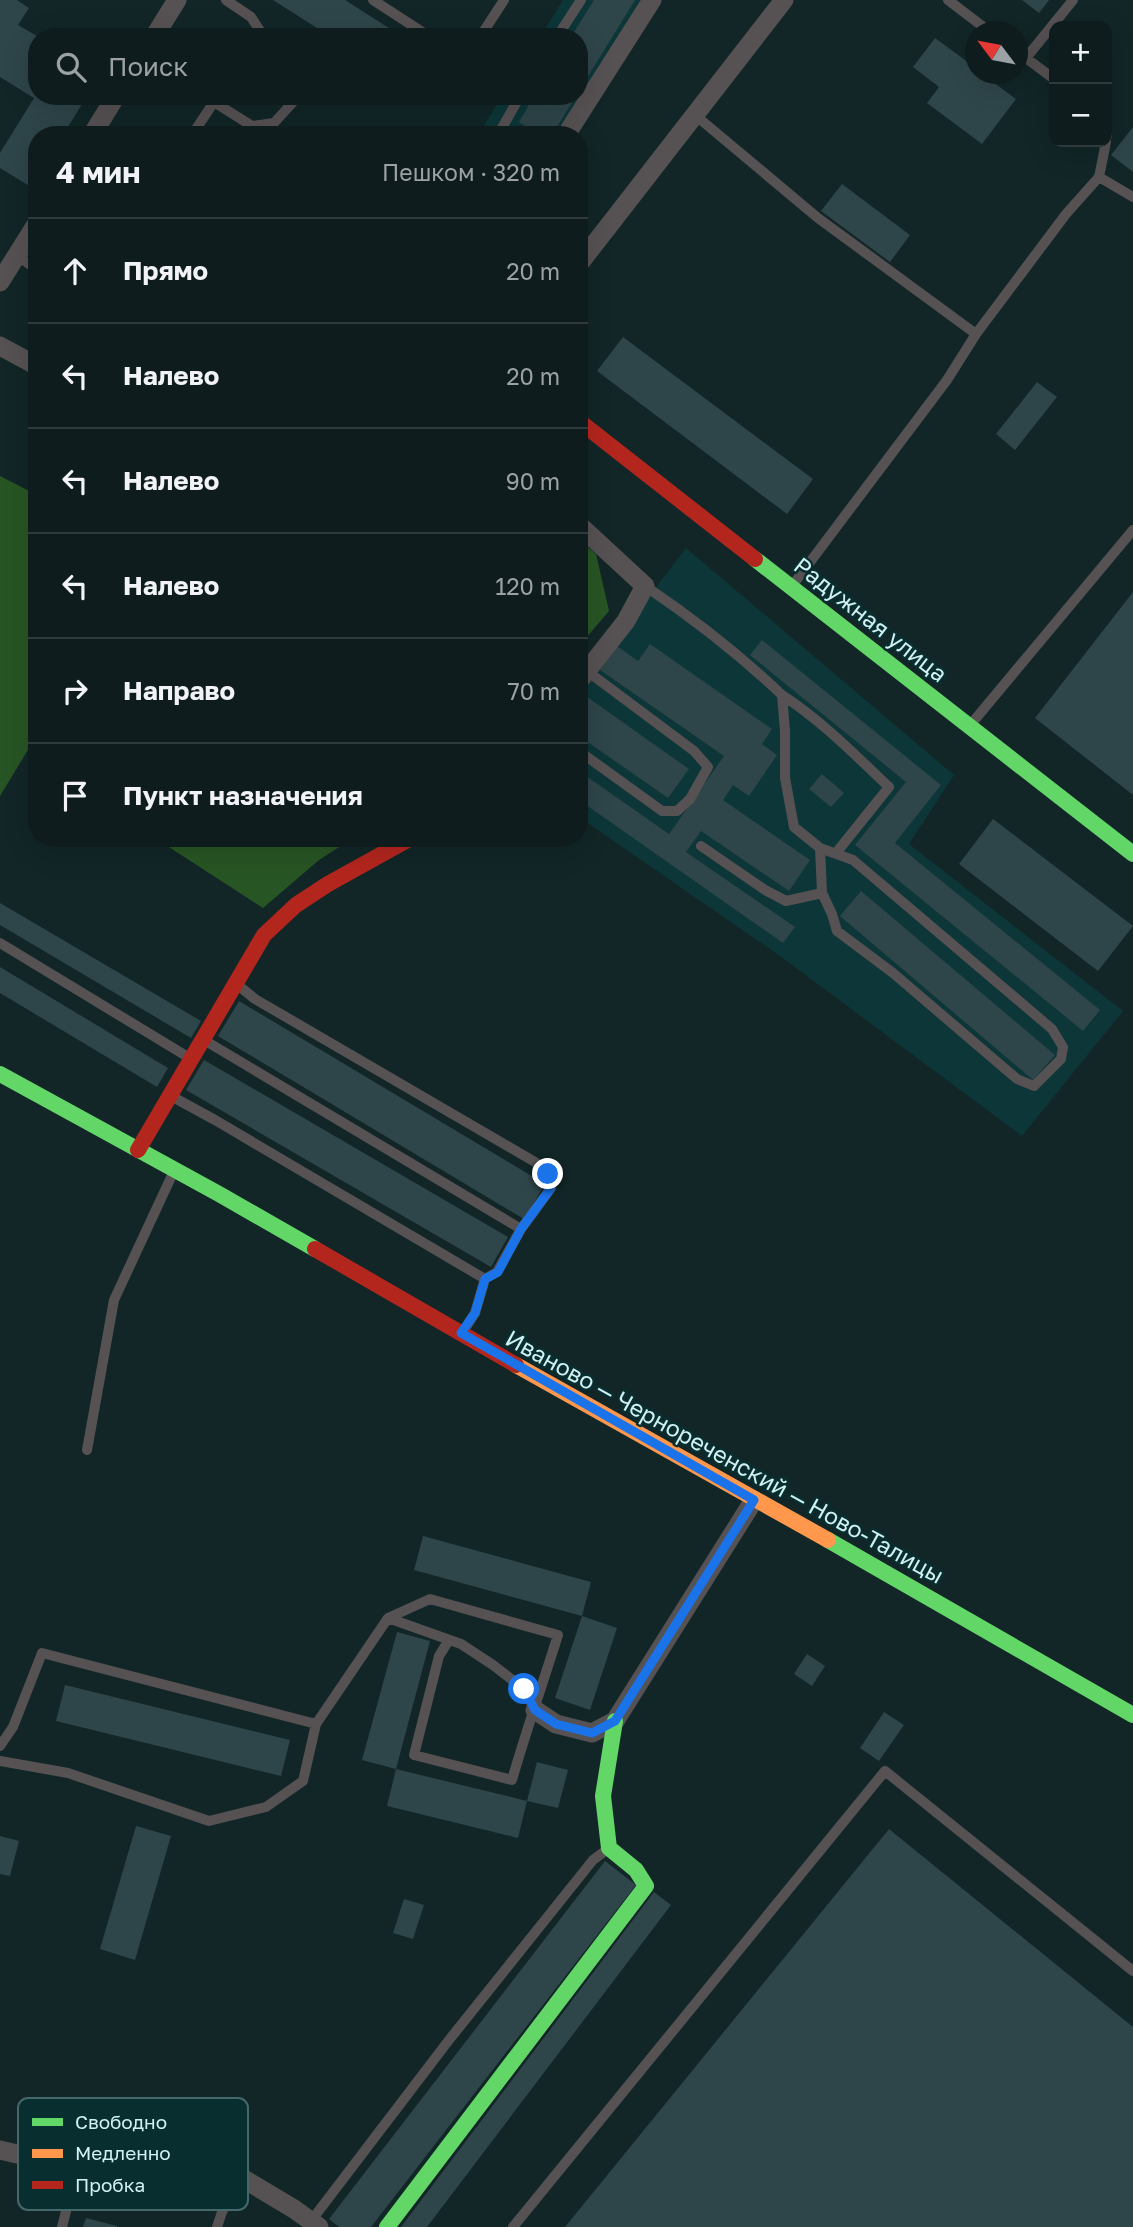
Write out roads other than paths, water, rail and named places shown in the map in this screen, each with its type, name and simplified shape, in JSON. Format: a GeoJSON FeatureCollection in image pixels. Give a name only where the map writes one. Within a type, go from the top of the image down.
{"type":"FeatureCollection","features":[{"type":"Feature","properties":{"kind":"street"},"geometry":{"type":"LineString","coordinates":[[160,28],[177,0]]}},
{"type":"Feature","properties":{"kind":"street"},"geometry":{"type":"LineString","coordinates":[[588,100],[652,0]]}},
{"type":"Feature","properties":{"kind":"street"},"geometry":{"type":"LineString","coordinates":[[588,253],[784,0]]}},
{"type":"Feature","properties":{"kind":"street"},"geometry":{"type":"LineString","coordinates":[[98,126],[110,105]]}},
{"type":"Feature","properties":{"kind":"street"},"geometry":{"type":"LineString","coordinates":[[572,126],[585,105]]}},
{"type":"Feature","properties":{"kind":"street"},"geometry":{"type":"LineString","coordinates":[[0,282],[28,237]]}},
{"type":"Feature","properties":{"kind":"street"},"geometry":{"type":"LineString","coordinates":[[0,346],[28,361]]}},
{"type":"Feature","properties":{"kind":"street","name":"Радужная улица"},"geometry":{"type":"LineString","coordinates":[[588,428],[1133,854]]}},
{"type":"Feature","properties":{"kind":"street"},"geometry":{"type":"LineString","coordinates":[[588,533],[645,586],[626,621],[588,670]]}},
{"type":"Feature","properties":{"kind":"street"},"geometry":{"type":"LineString","coordinates":[[138,1150],[264,935],[296,905],[395,847]]}},
{"type":"Feature","properties":{"kind":"street","name":"Иваново — Чернореченский — Ново-Талицы"},"geometry":{"type":"LineString","coordinates":[[0,1074],[175,1170],[1133,1715]]}},
{"type":"Feature","properties":{"kind":"street"},"geometry":{"type":"LineString","coordinates":[[387,2227],[646,1886],[636,1870],[609,1848],[603,1797],[615,1721],[754,1500]]}},
{"type":"Feature","properties":{"kind":"street"},"geometry":{"type":"LineString","coordinates":[[535,1710],[556,1724],[592,1733],[615,1721]]}},
{"type":"Feature","properties":{"kind":"street"},"geometry":{"type":"LineString","coordinates":[[0,2150],[18,2154]]}},
{"type":"Feature","properties":{"kind":"street"},"geometry":{"type":"LineString","coordinates":[[248,2182],[315,2224]]}},
{"type":"Feature","properties":{"kind":"lane"},"geometry":{"type":"LineString","coordinates":[[226,0],[251,17],[258,28]]}},
{"type":"Feature","properties":{"kind":"lane"},"geometry":{"type":"LineString","coordinates":[[373,0],[416,28]]}},
{"type":"Feature","properties":{"kind":"lane"},"geometry":{"type":"LineString","coordinates":[[486,28],[504,0]]}},
{"type":"Feature","properties":{"kind":"lane"},"geometry":{"type":"LineString","coordinates":[[563,28],[581,0]]}},
{"type":"Feature","properties":{"kind":"lane"},"geometry":{"type":"LineString","coordinates":[[948,0],[976,21]]}},
{"type":"Feature","properties":{"kind":"lane"},"geometry":{"type":"LineString","coordinates":[[1028,49],[1073,0]]}},
{"type":"Feature","properties":{"kind":"lane"},"geometry":{"type":"LineString","coordinates":[[1028,60],[1049,75]]}},
{"type":"Feature","properties":{"kind":"lane"},"geometry":{"type":"LineString","coordinates":[[197,126],[212,105]]}},
{"type":"Feature","properties":{"kind":"lane"},"geometry":{"type":"LineString","coordinates":[[219,105],[252,126],[274,123],[291,105]]}},
{"type":"Feature","properties":{"kind":"lane"},"geometry":{"type":"LineString","coordinates":[[503,126],[515,105]]}},
{"type":"Feature","properties":{"kind":"lane"},"geometry":{"type":"LineString","coordinates":[[695,116],[818,218],[976,334]]}},
{"type":"Feature","properties":{"kind":"lane"},"geometry":{"type":"LineString","coordinates":[[791,587],[947,380],[976,334],[1066,214],[1099,177],[1105,147]]}},
{"type":"Feature","properties":{"kind":"lane"},"geometry":{"type":"LineString","coordinates":[[1099,177],[1133,197]]}},
{"type":"Feature","properties":{"kind":"lane"},"geometry":{"type":"LineString","coordinates":[[17,255],[28,263]]}},
{"type":"Feature","properties":{"kind":"lane"},"geometry":{"type":"LineString","coordinates":[[969,726],[1133,530]]}},
{"type":"Feature","properties":{"kind":"lane"},"geometry":{"type":"LineString","coordinates":[[645,586],[708,630],[782,695],[807,711],[889,787],[836,853]]}},
{"type":"Feature","properties":{"kind":"lane"},"geometry":{"type":"LineString","coordinates":[[588,679],[694,751],[708,767],[690,799],[677,811],[662,811],[588,758]]}},
{"type":"Feature","properties":{"kind":"lane"},"geometry":{"type":"LineString","coordinates":[[782,695],[785,778],[794,827],[820,848],[853,860],[1052,1030],[1063,1047],[1061,1059],[1034,1086],[1017,1079],[893,973],[837,931],[822,893],[820,848]]}},
{"type":"Feature","properties":{"kind":"lane"},"geometry":{"type":"LineString","coordinates":[[702,846],[765,890],[786,901],[822,893]]}},
{"type":"Feature","properties":{"kind":"lane"},"geometry":{"type":"LineString","coordinates":[[0,943],[192,1060]]}},
{"type":"Feature","properties":{"kind":"lane"},"geometry":{"type":"LineString","coordinates":[[235,984],[255,999],[535,1162],[548,1174],[551,1188],[521,1229],[498,1272],[485,1279],[475,1313],[461,1333]]}},
{"type":"Feature","properties":{"kind":"lane"},"geometry":{"type":"LineString","coordinates":[[203,1039],[521,1229]]}},
{"type":"Feature","properties":{"kind":"lane"},"geometry":{"type":"LineString","coordinates":[[170,1096],[485,1279]]}},
{"type":"Feature","properties":{"kind":"lane"},"geometry":{"type":"LineString","coordinates":[[87,1450],[114,1300],[175,1170]]}},
{"type":"Feature","properties":{"kind":"lane"},"geometry":{"type":"LineString","coordinates":[[0,1761],[68,1773],[209,1821],[267,1807],[303,1781],[316,1724],[387,1618],[430,1599],[558,1635],[512,1780],[414,1755],[439,1656],[449,1640]]}},
{"type":"Feature","properties":{"kind":"lane"},"geometry":{"type":"LineString","coordinates":[[387,1618],[461,1644],[524,1689],[535,1710]]}},
{"type":"Feature","properties":{"kind":"lane"},"geometry":{"type":"LineString","coordinates":[[0,1746],[13,1727],[42,1653],[316,1724]]}},
{"type":"Feature","properties":{"kind":"lane"},"geometry":{"type":"LineString","coordinates":[[513,2227],[885,1771],[1133,1970]]}},
{"type":"Feature","properties":{"kind":"lane"},"geometry":{"type":"LineString","coordinates":[[315,2224],[449,2040],[593,1860],[609,1848]]}},
{"type":"Feature","properties":{"kind":"lane"},"geometry":{"type":"LineString","coordinates":[[62,2227],[66,2210]]}},
{"type":"Feature","properties":{"kind":"lane"},"geometry":{"type":"LineString","coordinates":[[217,2227],[223,2210]]}}]}
